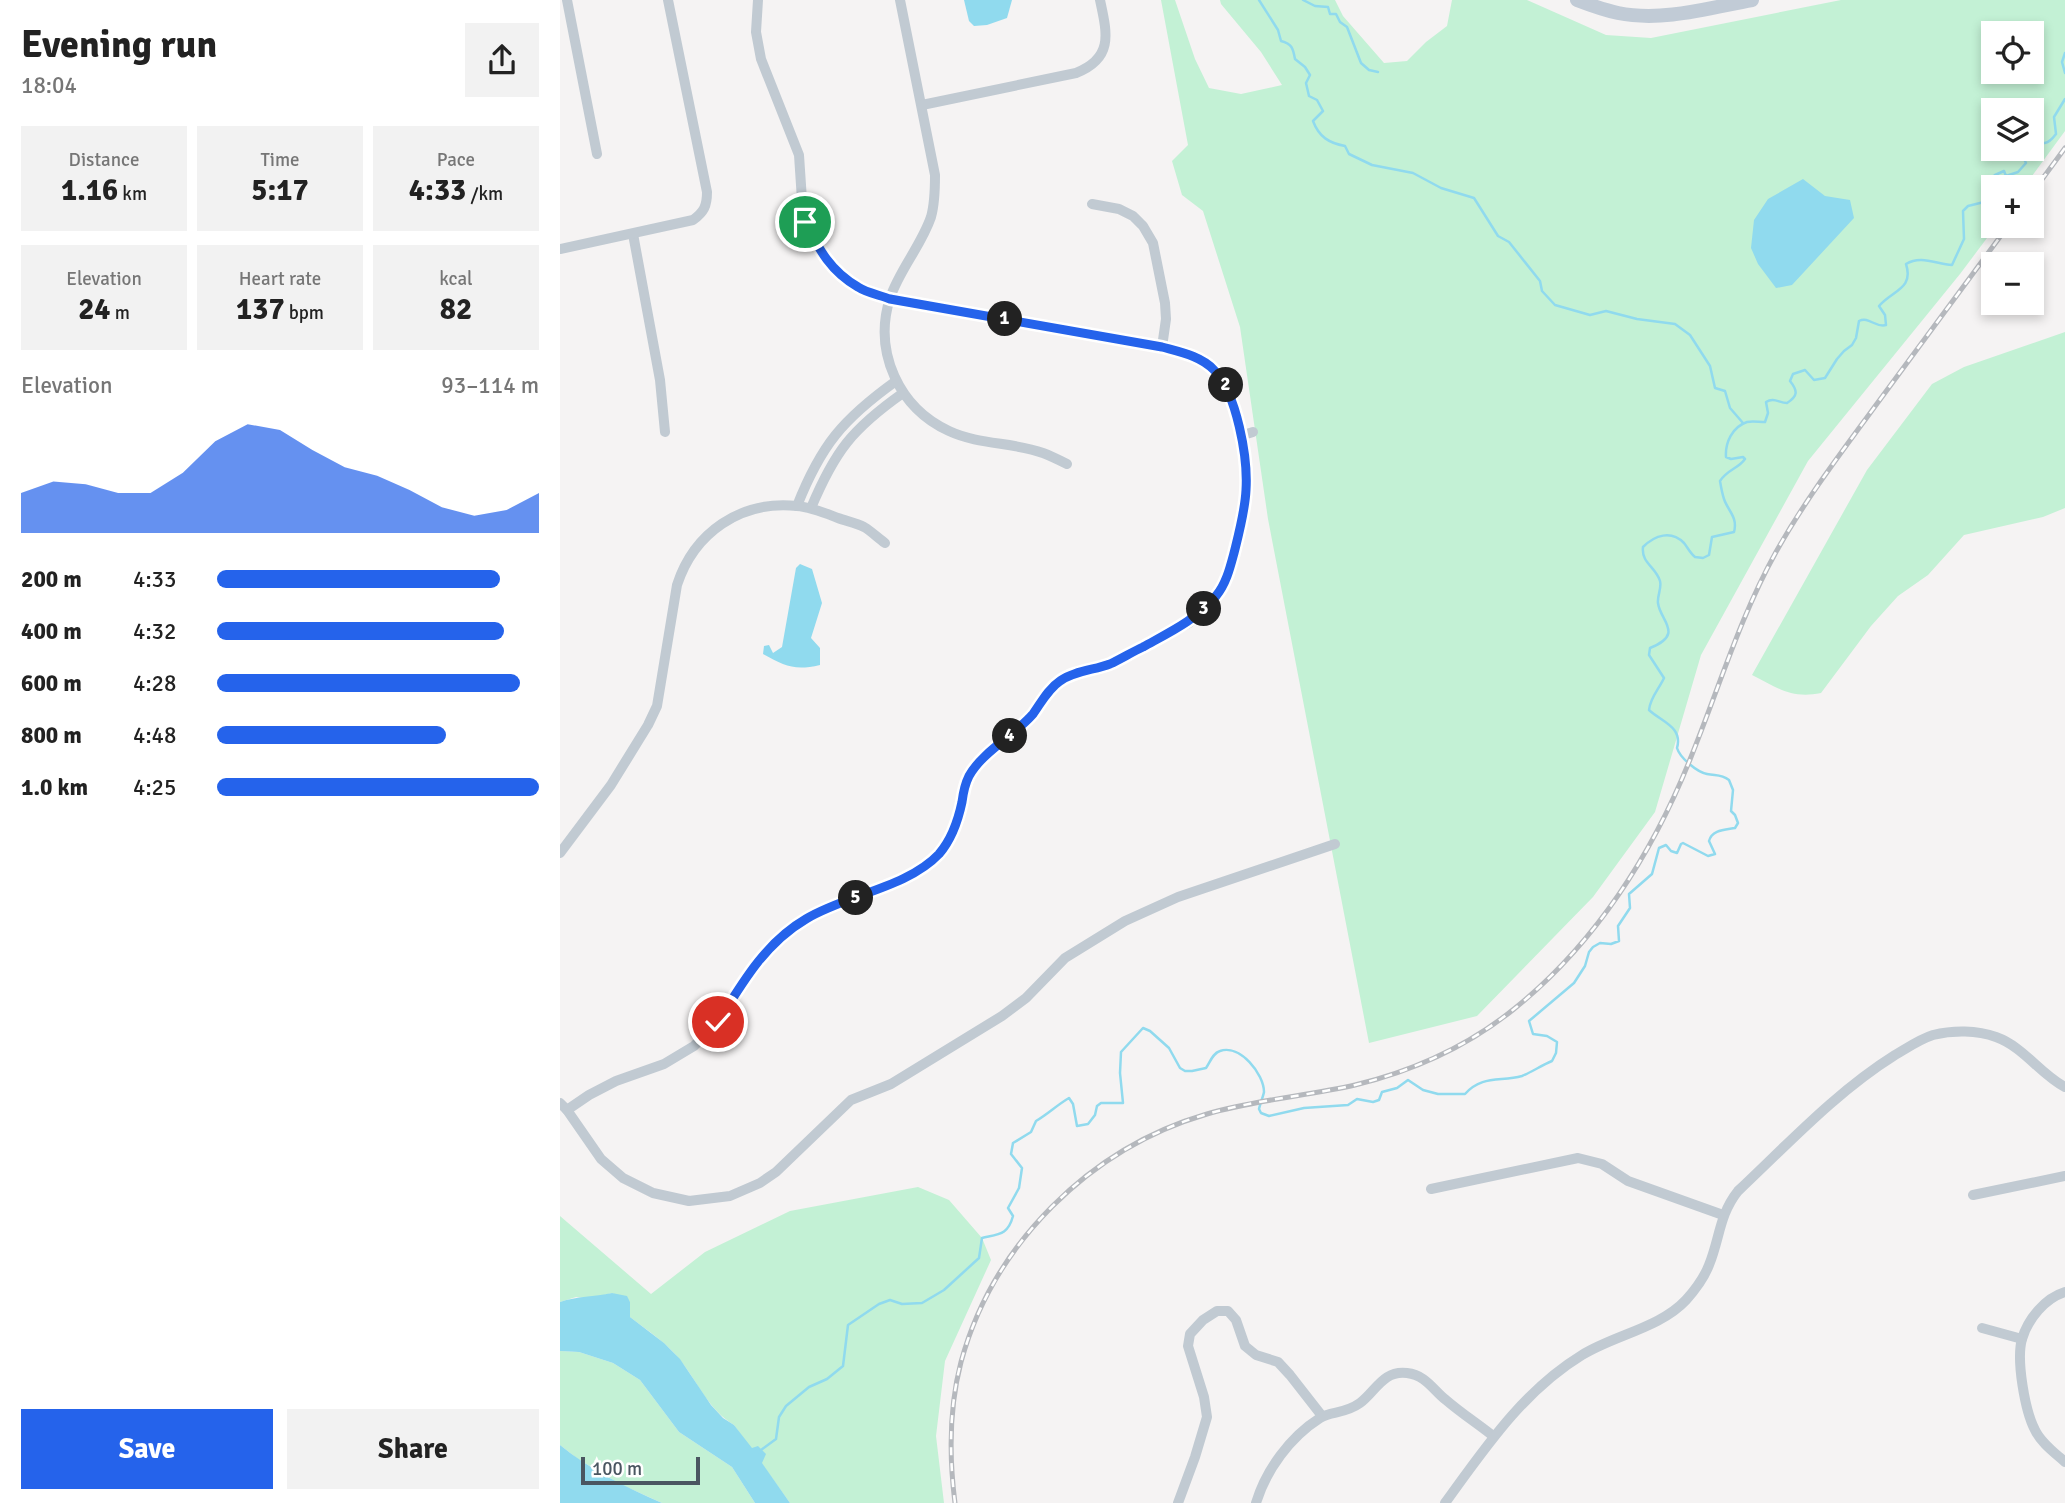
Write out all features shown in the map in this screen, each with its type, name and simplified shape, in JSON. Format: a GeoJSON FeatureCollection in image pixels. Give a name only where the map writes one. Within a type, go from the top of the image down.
{"type":"FeatureCollection","features":[{"type":"Feature","properties":{"kind":"street"},"geometry":{"type":"LineString","coordinates":[[567,0],[597,154]]}},
{"type":"Feature","properties":{"kind":"street"},"geometry":{"type":"LineString","coordinates":[[560,249],[693,220],[703,213],[707,204],[707,192],[668,0]]}},
{"type":"Feature","properties":{"kind":"street"},"geometry":{"type":"LineString","coordinates":[[758,0],[756,32],[761,59],[799,155],[805,222],[821,253],[837,272],[859,288],[890,299],[1162,347],[1195,356],[1213,368],[1226,384],[1234,403],[1245,461],[1246,491],[1239,533],[1229,573],[1218,594],[1204,610],[1189,623],[1110,664],[1060,681],[1017,730],[978,763],[967,778],[958,822],[950,840],[926,866],[909,876],[807,918],[777,940],[750,970],[718,1022],[694,1046],[664,1065],[615,1081],[564,1107],[601,1159],[623,1178],[653,1193],[689,1201],[730,1196],[760,1183],[776,1172],[851,1100],[891,1084],[1002,1016],[1027,998],[1065,958],[1125,921],[1178,897],[1335,844]]}},
{"type":"Feature","properties":{"kind":"street"},"geometry":{"type":"LineString","coordinates":[[901,0],[935,175],[935,196],[932,215],[924,234],[890,299],[885,323],[885,346],[895,381],[917,411],[950,432],[972,439],[1041,452],[1067,464]]}},
{"type":"Feature","properties":{"kind":"street"},"geometry":{"type":"LineString","coordinates":[[922,105],[1076,73],[1088,68],[1098,60],[1105,47],[1107,32],[1100,0]]}},
{"type":"Feature","properties":{"kind":"street"},"geometry":{"type":"LineString","coordinates":[[1577,0],[1620,13],[1653,15],[1681,14],[1752,0]]}},
{"type":"Feature","properties":{"kind":"street"},"geometry":{"type":"LineString","coordinates":[[1092,204],[1119,209],[1133,216],[1153,243],[1165,303],[1162,347]]}},
{"type":"Feature","properties":{"kind":"street"},"geometry":{"type":"LineString","coordinates":[[632,234],[660,380],[665,432]]}},
{"type":"Feature","properties":{"kind":"street"},"geometry":{"type":"LineString","coordinates":[[797,506],[808,477],[836,433],[853,414],[895,381]]}},
{"type":"Feature","properties":{"kind":"street"},"geometry":{"type":"LineString","coordinates":[[811,508],[832,462],[847,441],[862,425],[903,393]]}},
{"type":"Feature","properties":{"kind":"street"},"geometry":{"type":"LineString","coordinates":[[1240,436],[1253,432]]}},
{"type":"Feature","properties":{"kind":"street"},"geometry":{"type":"LineString","coordinates":[[560,853],[611,785],[648,725],[654,712],[677,585],[683,566],[709,533],[741,513],[780,505],[811,508],[864,527],[885,543]]}},
{"type":"Feature","properties":{"kind":"street"},"geometry":{"type":"LineString","coordinates":[[1445,1503],[1493,1436],[1550,1377],[1582,1354],[1652,1323],[1683,1303],[1708,1268],[1723,1215],[1728,1203],[1738,1191],[1846,1090],[1889,1059],[1930,1036],[1963,1031],[1997,1037],[2013,1046],[2065,1087]]}},
{"type":"Feature","properties":{"kind":"street"},"geometry":{"type":"LineString","coordinates":[[1431,1189],[1578,1158],[1602,1164],[1628,1181],[1723,1215]]}},
{"type":"Feature","properties":{"kind":"street"},"geometry":{"type":"LineString","coordinates":[[1973,1195],[2065,1176]]}},
{"type":"Feature","properties":{"kind":"street"},"geometry":{"type":"LineString","coordinates":[[2065,1292],[2040,1308],[2022,1339],[2021,1357],[2031,1421],[2037,1434],[2065,1462]]}},
{"type":"Feature","properties":{"kind":"street"},"geometry":{"type":"LineString","coordinates":[[1178,1503],[1207,1417],[1204,1397],[1188,1346],[1190,1334],[1203,1320],[1217,1311],[1228,1311],[1236,1320],[1245,1346],[1256,1355],[1278,1362],[1322,1416]]}},
{"type":"Feature","properties":{"kind":"street"},"geometry":{"type":"LineString","coordinates":[[1982,1328],[2022,1339]]}},
{"type":"Feature","properties":{"kind":"street"},"geometry":{"type":"LineString","coordinates":[[1256,1503],[1260,1489],[1279,1456],[1322,1416],[1352,1409],[1388,1376],[1408,1373],[1419,1376],[1432,1384],[1442,1398],[1493,1436]]}},
{"type":"Feature","properties":{"kind":"green space"},"geometry":{"type":"Polygon","coordinates":[[[1161,0],[1175,0],[1195,59],[1209,88],[1241,94],[1282,85],[1261,52],[1220,0],[1335,0],[1343,16],[1384,63],[1407,61],[1447,26],[1452,0],[1527,0],[1606,35],[1651,38],[1841,0],[2065,0],[2065,131],[2044,160],[2044,98],[1981,98],[1981,161],[2043,161],[2033,175],[1981,175],[1981,238],[1987,238],[1808,461],[1701,655],[1655,812],[1593,897],[1477,1016],[1369,1043],[1268,519],[1240,327],[1203,211],[1182,195],[1172,161],[1188,145],[1161,0]]]}},
{"type":"Feature","properties":{"kind":"green space"},"geometry":{"type":"Polygon","coordinates":[[[2065,332],[2065,508],[2043,517],[1964,535],[1928,575],[1898,596],[1871,626],[1821,693],[1793,693],[1752,675],[1867,470],[1932,384],[1964,367],[2065,332]]]}},
{"type":"Feature","properties":{"kind":"green space"},"geometry":{"type":"Polygon","coordinates":[[[918,1187],[949,1200],[982,1238],[991,1260],[945,1361],[936,1436],[944,1503],[790,1503],[734,1425],[711,1404],[676,1355],[630,1317],[630,1302],[612,1293],[592,1298],[576,1297],[560,1302],[560,1216],[651,1294],[705,1252],[790,1211],[918,1187]]]}},
{"type":"Feature","properties":{"kind":"green space"},"geometry":{"type":"Polygon","coordinates":[[[560,1351],[579,1352],[613,1363],[640,1380],[679,1432],[732,1467],[755,1503],[662,1503],[620,1484],[560,1445],[560,1351]]]}},
{"type":"Feature","properties":{"kind":"water"},"geometry":{"type":"Polygon","coordinates":[[[964,0],[1012,0],[1007,18],[974,26],[969,21],[964,0]]]}},
{"type":"Feature","properties":{"kind":"water"},"geometry":{"type":"Polygon","coordinates":[[[1803,179],[1825,196],[1850,200],[1854,218],[1792,285],[1776,288],[1758,264],[1751,248],[1754,220],[1768,199],[1803,179]]]}},
{"type":"Feature","properties":{"kind":"water"},"geometry":{"type":"Polygon","coordinates":[[[800,564],[812,569],[822,603],[811,638],[820,648],[820,665],[796,667],[763,654],[764,646],[769,645],[773,653],[782,647],[796,568],[800,564]]]}},
{"type":"Feature","properties":{"kind":"water"},"geometry":{"type":"Polygon","coordinates":[[[612,1293],[627,1296],[630,1302],[630,1317],[680,1359],[711,1405],[734,1425],[752,1448],[758,1446],[766,1454],[762,1463],[790,1503],[755,1503],[732,1467],[679,1432],[640,1380],[613,1363],[579,1352],[560,1351],[560,1302],[612,1293]]]}},
{"type":"Feature","properties":{"kind":"water"},"geometry":{"type":"Polygon","coordinates":[[[560,1445],[596,1470],[662,1503],[560,1503],[560,1445]]]}},
{"type":"Feature","properties":{"kind":"waterway"},"geometry":{"type":"LineString","coordinates":[[1259,0],[1278,30],[1281,41],[1291,47],[1295,59],[1310,75],[1306,83],[1309,96],[1317,100],[1323,111],[1313,121],[1322,135],[1329,141],[1345,146],[1349,154],[1372,165],[1413,173],[1441,188],[1474,198],[1498,236],[1509,242],[1540,281],[1542,291],[1555,305],[1590,315],[1606,311],[1637,319],[1675,324],[1690,335],[1710,366],[1715,388],[1725,391],[1730,408],[1743,423]]}},
{"type":"Feature","properties":{"kind":"waterway"},"geometry":{"type":"LineString","coordinates":[[1303,0],[1315,6],[1328,7],[1330,14],[1336,14],[1340,22],[1347,27],[1361,63],[1369,70],[1378,72]]}},
{"type":"Feature","properties":{"kind":"waterway"},"geometry":{"type":"LineString","coordinates":[[2065,53],[2062,62],[2065,73]]}},
{"type":"Feature","properties":{"kind":"waterway"},"geometry":{"type":"LineString","coordinates":[[2044,143],[2056,134],[2054,117],[2065,99]]}},
{"type":"Feature","properties":{"kind":"waterway"},"geometry":{"type":"LineString","coordinates":[[760,1453],[776,1439],[779,1417],[786,1406],[809,1387],[827,1379],[843,1366],[848,1325],[879,1304],[890,1300],[902,1304],[922,1303],[944,1290],[979,1258],[982,1238],[1002,1233],[1008,1227],[1013,1216],[1008,1208],[1019,1188],[1022,1168],[1011,1154],[1013,1143],[1031,1132],[1036,1121],[1069,1098],[1073,1104],[1077,1126],[1088,1124],[1101,1103],[1123,1103],[1121,1052],[1143,1028],[1169,1048],[1180,1068],[1185,1071],[1206,1068],[1220,1051],[1228,1050],[1243,1056],[1260,1077],[1264,1092],[1259,1109],[1261,1113],[1269,1116],[1304,1108],[1348,1105],[1357,1099],[1373,1102],[1379,1100],[1382,1092],[1397,1088],[1408,1080],[1423,1090],[1438,1094],[1465,1094],[1478,1084],[1522,1076],[1552,1061],[1557,1042],[1547,1036],[1533,1034],[1529,1021],[1574,983],[1593,947],[1600,943],[1611,944],[1619,941],[1618,926],[1630,908],[1629,894],[1652,874],[1659,848],[1666,845],[1677,853],[1683,843],[1708,856],[1715,854],[1709,841],[1711,837],[1719,831],[1735,828],[1738,823],[1731,811],[1733,790],[1729,780],[1703,773],[1689,764],[1677,748],[1678,741],[1674,730],[1649,710],[1664,678],[1649,655],[1650,648],[1666,638],[1668,627],[1658,603],[1660,581],[1646,561],[1643,547],[1658,537],[1674,536],[1684,543],[1695,557],[1703,558],[1709,555],[1712,537],[1734,532],[1734,518],[1724,499],[1720,481],[1745,459],[1726,457],[1728,441],[1733,432],[1747,422],[1765,422],[1768,413],[1766,402],[1774,400],[1787,403],[1793,398],[1795,391],[1790,381],[1793,374],[1805,370],[1814,380],[1825,378],[1837,359],[1852,345],[1859,321],[1886,325],[1885,315],[1879,306],[1905,284],[1908,272],[1906,264],[1923,260],[1952,265],[1964,239],[1963,211],[1968,206],[1988,201],[1991,196],[1990,180],[1995,175],[2004,171],[2006,176],[2018,172],[2025,161]]}},
{"type":"Feature","properties":{"kind":"railway"},"geometry":{"type":"LineString","coordinates":[[2044,177],[2065,148]]}},
{"type":"Feature","properties":{"kind":"railway"},"geometry":{"type":"LineString","coordinates":[[955,1503],[951,1432],[961,1362],[976,1319],[996,1278],[1022,1241],[1052,1206],[1086,1176],[1124,1150],[1164,1130],[1225,1109],[1377,1079],[1419,1065],[1459,1046],[1514,1009],[1570,956],[1596,926],[1619,895],[1659,828],[1691,757],[1751,602],[1787,533],[1811,495],[1999,238]]}},
{"type":"Feature","properties":{"kind":"route"},"geometry":{"type":"LineString","coordinates":[[718,1022],[750,970],[777,940],[807,918],[909,876],[939,854],[950,840],[958,822],[967,778],[978,763],[1017,730],[1060,681],[1110,664],[1189,623],[1204,610],[1218,594],[1229,573],[1246,491],[1245,461],[1234,403],[1226,384],[1213,368],[1195,356],[1162,347],[890,299],[859,288],[837,272],[821,253],[805,222]]}}]}
